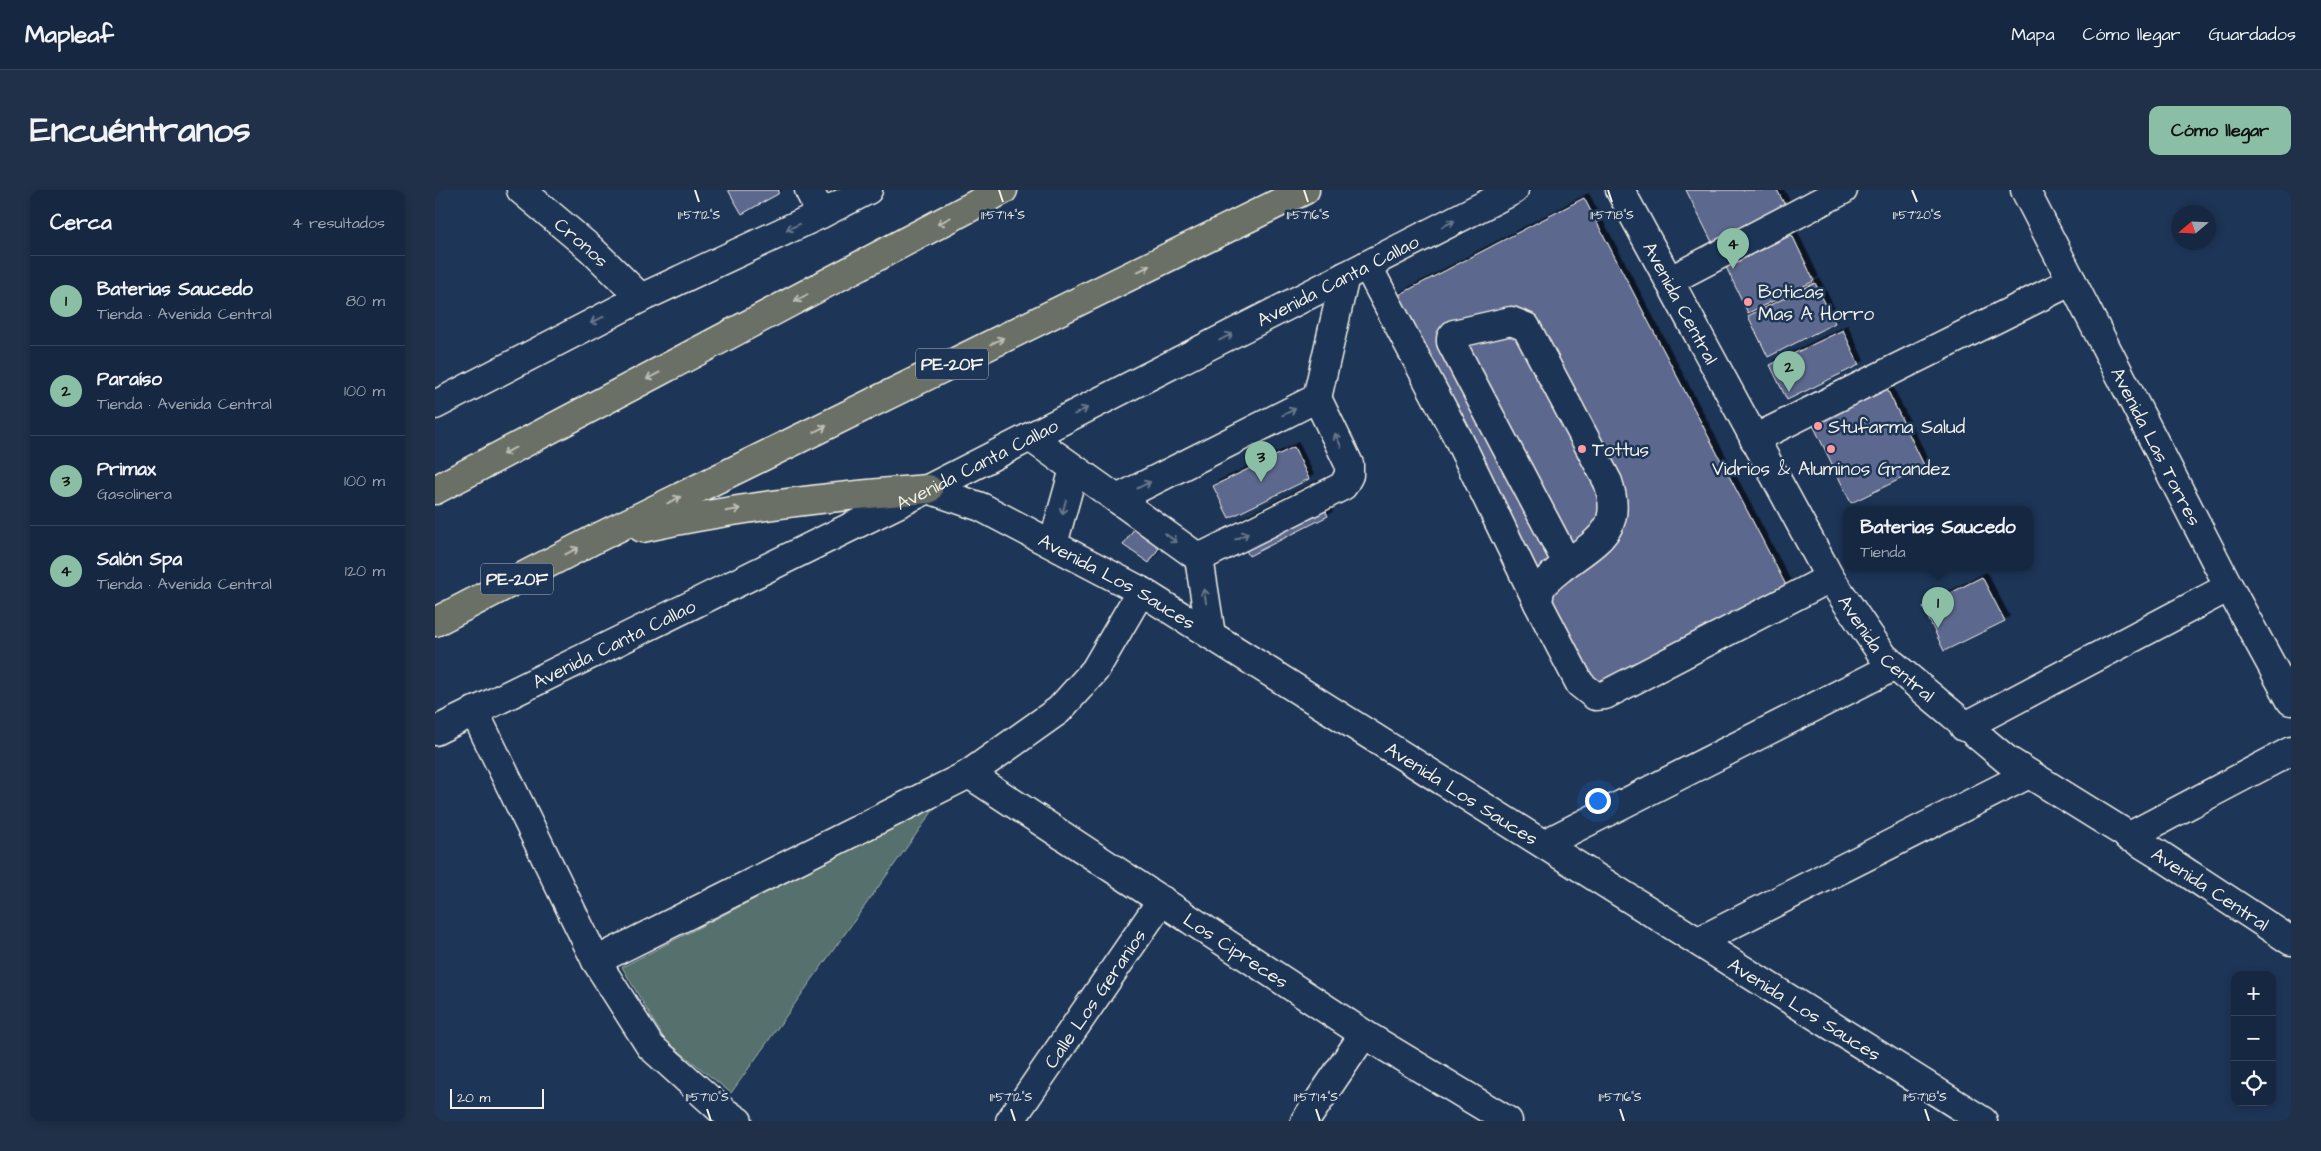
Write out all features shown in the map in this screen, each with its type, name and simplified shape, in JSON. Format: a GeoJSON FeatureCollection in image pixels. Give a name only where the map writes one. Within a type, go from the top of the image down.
{"type":"FeatureCollection","features":[{"type":"Feature","properties":{"kind":"main road"},"geometry":{"type":"LineString","coordinates":[[435,490],[1003,190]]}},
{"type":"Feature","properties":{"kind":"main road","name":"PE-20F"},"geometry":{"type":"LineString","coordinates":[[435,622],[599,537],[1305,190]]}},
{"type":"Feature","properties":{"kind":"main road"},"geometry":{"type":"LineString","coordinates":[[599,537],[702,515],[803,499],[928,489]]}},
{"type":"Feature","properties":{"kind":"street","name":"Cronos"},"geometry":{"type":"LineString","coordinates":[[521,190],[591,249],[641,298]]}},
{"type":"Feature","properties":{"kind":"street"},"geometry":{"type":"LineString","coordinates":[[809,190],[821,214]]}},
{"type":"Feature","properties":{"kind":"street"},"geometry":{"type":"LineString","coordinates":[[435,405],[641,298],[821,214],[867,190]]}},
{"type":"Feature","properties":{"kind":"street","name":"Avenida Canta Callao"},"geometry":{"type":"LineString","coordinates":[[435,731],[928,489],[1514,190]]}},
{"type":"Feature","properties":{"kind":"street","name":"Avenida Central"},"geometry":{"type":"LineString","coordinates":[[1620,190],[1830,578],[1884,656],[1964,727],[2007,760],[2291,941]]}},
{"type":"Feature","properties":{"kind":"street"},"geometry":{"type":"LineString","coordinates":[[1669,281],[1843,190]]}},
{"type":"Feature","properties":{"kind":"street","name":"Avenida Las Torres"},"geometry":{"type":"LineString","coordinates":[[2025,190],[2229,587],[2291,701]]}},
{"type":"Feature","properties":{"kind":"street"},"geometry":{"type":"LineString","coordinates":[[1199,558],[1343,486],[1349,475],[1349,464],[1317,398],[1356,270]]}},
{"type":"Feature","properties":{"kind":"street"},"geometry":{"type":"LineString","coordinates":[[1356,270],[1458,438],[1538,603],[1580,684],[1595,696],[1605,695],[1830,578]]}},
{"type":"Feature","properties":{"kind":"street"},"geometry":{"type":"LineString","coordinates":[[1754,439],[2072,281]]}},
{"type":"Feature","properties":{"kind":"street"},"geometry":{"type":"LineString","coordinates":[[1538,603],[1540,589],[1547,580],[1608,530],[1613,517],[1614,500],[1608,482],[1526,327],[1511,321],[1454,334],[1451,342],[1567,563]]}},
{"type":"Feature","properties":{"kind":"street"},"geometry":{"type":"LineString","coordinates":[[1117,499],[1317,398]]}},
{"type":"Feature","properties":{"kind":"street"},"geometry":{"type":"LineString","coordinates":[[1030,437],[1199,558],[1211,635]]}},
{"type":"Feature","properties":{"kind":"street"},"geometry":{"type":"LineString","coordinates":[[1053,544],[1074,469]]}},
{"type":"Feature","properties":{"kind":"street","name":"Avenida Los Sauces"},"geometry":{"type":"LineString","coordinates":[[928,489],[981,507],[1141,591],[1983,1121]]}},
{"type":"Feature","properties":{"kind":"street"},"geometry":{"type":"LineString","coordinates":[[1964,727],[2229,587]]}},
{"type":"Feature","properties":{"kind":"street"},"geometry":{"type":"LineString","coordinates":[[597,961],[969,774],[1059,710],[1095,670],[1141,591]]}},
{"type":"Feature","properties":{"kind":"street"},"geometry":{"type":"LineString","coordinates":[[1544,844],[1895,666]]}},
{"type":"Feature","properties":{"kind":"street"},"geometry":{"type":"LineString","coordinates":[[475,711],[597,961],[650,1046],[719,1108],[738,1121]]}},
{"type":"Feature","properties":{"kind":"street"},"geometry":{"type":"LineString","coordinates":[[2128,837],[2291,751]]}},
{"type":"Feature","properties":{"kind":"street","name":"Los Cipreces"},"geometry":{"type":"LineString","coordinates":[[969,774],[1364,1034],[1507,1121]]}},
{"type":"Feature","properties":{"kind":"street"},"geometry":{"type":"LineString","coordinates":[[1699,941],[2029,774]]}},
{"type":"Feature","properties":{"kind":"street","name":"Calle Los Geranios"},"geometry":{"type":"LineString","coordinates":[[1010,1121],[1162,900]]}},
{"type":"Feature","properties":{"kind":"street"},"geometry":{"type":"LineString","coordinates":[[1305,1121],[1364,1034]]}},
{"type":"Feature","properties":{"kind":"green space"},"geometry":{"type":"Polygon","coordinates":[[[937,805],[731,1093],[664,1039],[622,967],[937,805]]]}},
{"type":"Feature","properties":{"kind":"building"},"geometry":{"type":"Polygon","coordinates":[[[728,190],[779,190],[778,194],[742,214],[728,190]]]}},
{"type":"Feature","properties":{"kind":"building"},"geometry":{"type":"Polygon","coordinates":[[[1686,190],[1777,190],[1787,209],[1714,246],[1686,190]]]}},
{"type":"Feature","properties":{"kind":"building","name":"Tottus"},"geometry":{"type":"Polygon","coordinates":[[[1584,198],[1789,591],[1580,701],[1374,308],[1584,198]]]}},
{"type":"Feature","properties":{"kind":"building"},"geometry":{"type":"Polygon","coordinates":[[[1792,235],[1814,281],[1748,313],[1726,267],[1792,235]]]}},
{"type":"Feature","properties":{"kind":"building"},"geometry":{"type":"Polygon","coordinates":[[[1815,283],[1835,323],[1768,357],[1748,316],[1815,283]]]}},
{"type":"Feature","properties":{"kind":"building"},"geometry":{"type":"Polygon","coordinates":[[[1843,330],[1859,365],[1787,400],[1770,365],[1843,330]]]}},
{"type":"Feature","properties":{"kind":"building"},"geometry":{"type":"Polygon","coordinates":[[[1886,387],[1925,467],[1851,503],[1812,423],[1886,387]]]}},
{"type":"Feature","properties":{"kind":"building"},"geometry":{"type":"Polygon","coordinates":[[[1294,447],[1309,479],[1229,518],[1213,486],[1294,447]]]}},
{"type":"Feature","properties":{"kind":"building"},"geometry":{"type":"Polygon","coordinates":[[[1313,485],[1328,516],[1249,556],[1233,525],[1313,485]]]}},
{"type":"Feature","properties":{"kind":"building"},"geometry":{"type":"Polygon","coordinates":[[[1140,520],[1166,537],[1149,563],[1123,545],[1140,520]]]}},
{"type":"Feature","properties":{"kind":"building"},"geometry":{"type":"Polygon","coordinates":[[[1982,577],[2005,621],[1944,651],[1923,607],[1982,577]]]}},
{"type":"Feature","properties":{"kind":"place","name":"Salón Spa"},"geometry":{"type":"Point","coordinates":[1733,269]}},
{"type":"Feature","properties":{"kind":"place","name":"Boticas Mas A Horro"},"geometry":{"type":"Point","coordinates":[1748,302]}},
{"type":"Feature","properties":{"kind":"place","name":"Paraíso"},"geometry":{"type":"Point","coordinates":[1789,392]}},
{"type":"Feature","properties":{"kind":"place","name":"Stufarma Salud"},"geometry":{"type":"Point","coordinates":[1818,426]}},
{"type":"Feature","properties":{"kind":"place","name":"Tottus"},"geometry":{"type":"Point","coordinates":[1582,449]}},
{"type":"Feature","properties":{"kind":"place","name":"Vidrios & Aluminos Grandez"},"geometry":{"type":"Point","coordinates":[1831,449]}},
{"type":"Feature","properties":{"kind":"place","name":"Primax"},"geometry":{"type":"Point","coordinates":[1261,482]}},
{"type":"Feature","properties":{"kind":"place","name":"Baterias Saucedo"},"geometry":{"type":"Point","coordinates":[1938,628]}}]}
